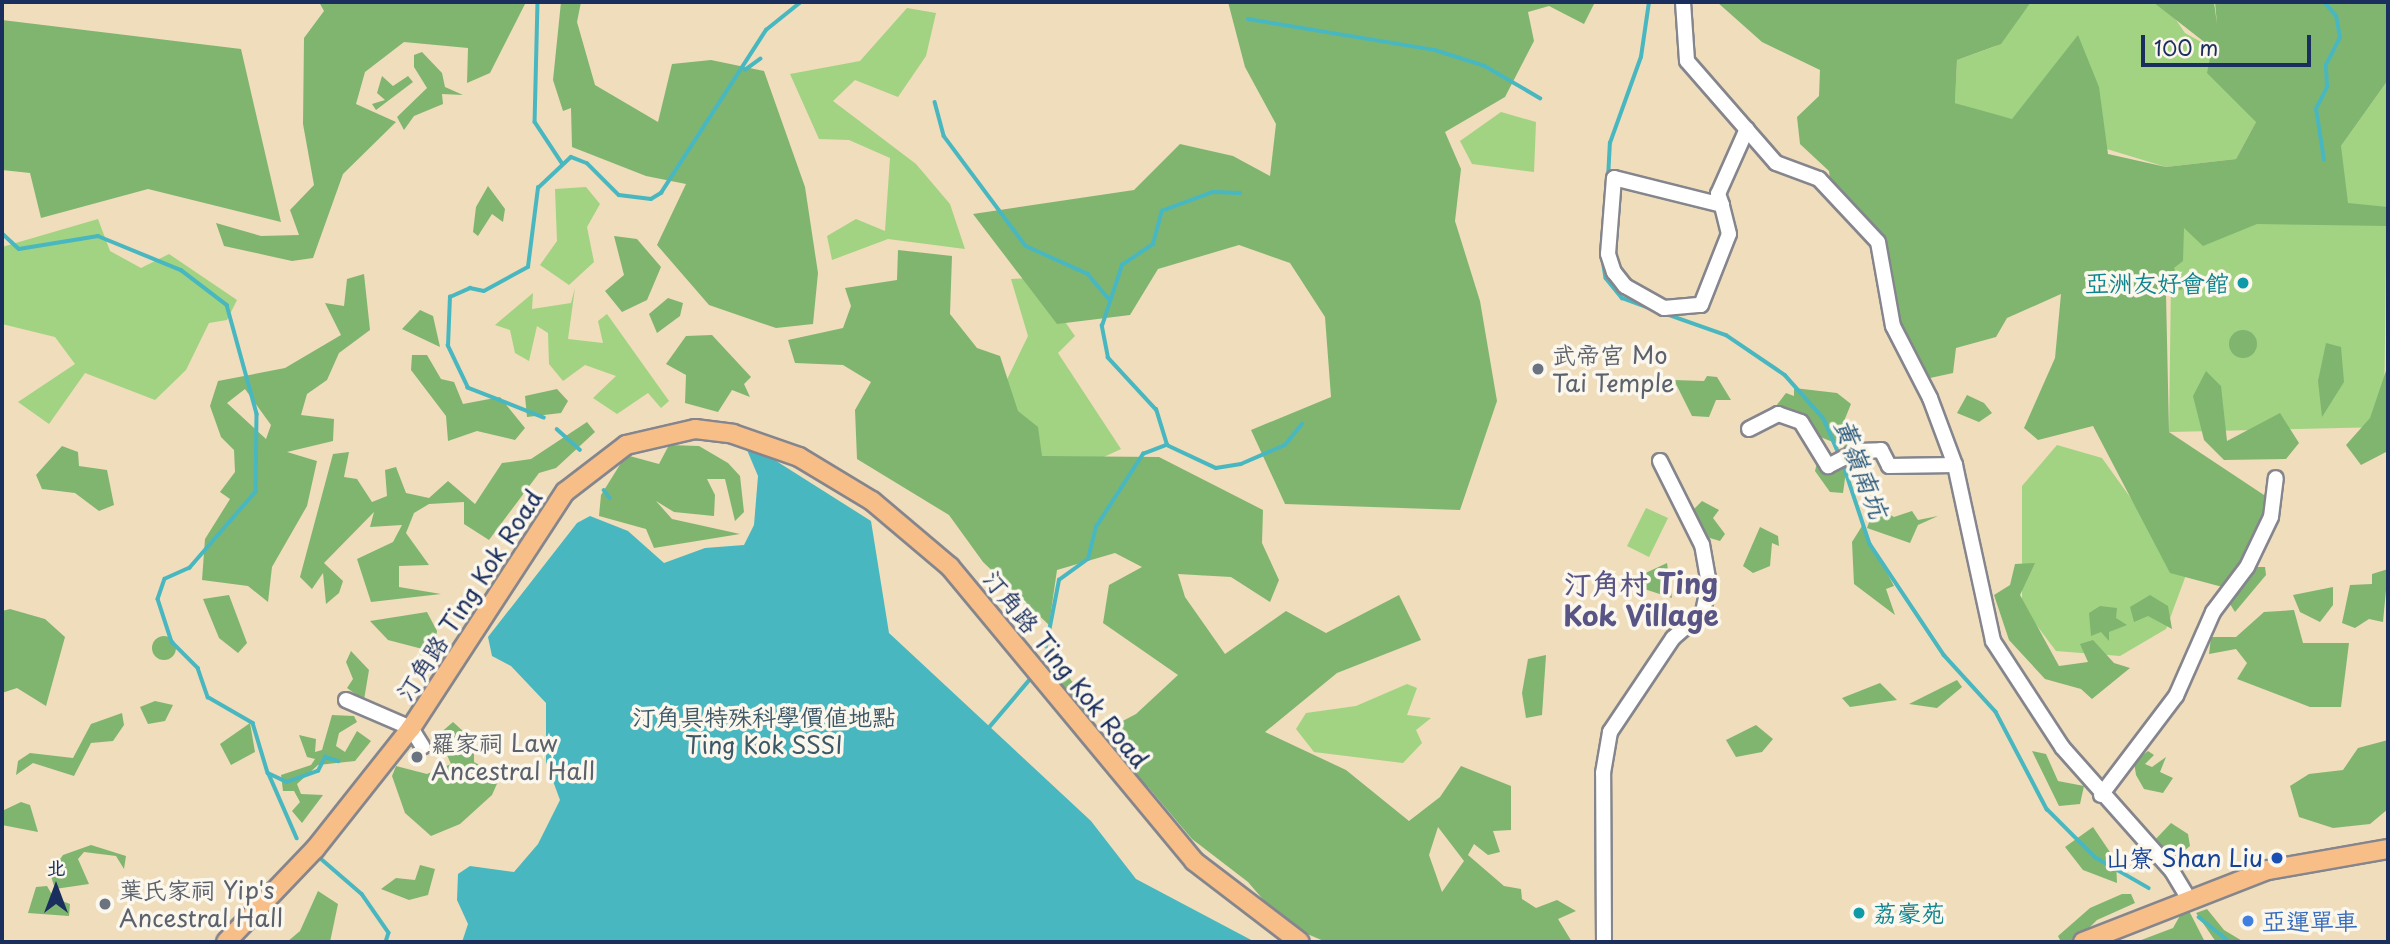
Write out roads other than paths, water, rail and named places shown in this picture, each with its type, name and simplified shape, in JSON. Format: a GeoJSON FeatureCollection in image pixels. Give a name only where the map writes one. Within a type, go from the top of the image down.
{"type":"FeatureCollection","features":[{"type":"Feature","properties":{"kind":"main road","name":"汀角路 Ting Kok Road"},"geometry":{"type":"LineString","coordinates":[[226,942],[315,849],[411,729],[482,626],[536,532],[586,471],[653,435],[695,429],[733,434],[770,444],[833,477],[950,567],[1186,853],[1300,942]]}},
{"type":"Feature","properties":{"kind":"main road"},"geometry":{"type":"LineString","coordinates":[[2083,942],[2188,898],[2298,861],[2388,849]]}},
{"type":"Feature","properties":{"kind":"street"},"geometry":{"type":"LineString","coordinates":[[1683,2],[1682,52],[1776,163],[1819,179],[1878,242],[1893,327],[1930,398],[1955,465],[1993,641],[2101,795],[2172,871],[2188,898]]}},
{"type":"Feature","properties":{"kind":"street"},"geometry":{"type":"LineString","coordinates":[[1722,205],[1614,178],[1608,254],[1614,272],[1640,297],[1664,308],[1701,305],[1729,234],[1722,205],[1718,194],[1747,129]]}},
{"type":"Feature","properties":{"kind":"street"},"geometry":{"type":"LineString","coordinates":[[1749,429],[1778,414],[1801,422],[1828,466],[1858,451],[1881,450],[1889,466],[1955,465]]}},
{"type":"Feature","properties":{"kind":"street"},"geometry":{"type":"LineString","coordinates":[[1604,942],[1603,773],[1610,732],[1673,638],[1703,611],[1709,584],[1702,545],[1660,461]]}},
{"type":"Feature","properties":{"kind":"street"},"geometry":{"type":"LineString","coordinates":[[2101,795],[2176,696],[2213,612],[2247,567],[2271,517],[2276,478]]}},
{"type":"Feature","properties":{"kind":"street"},"geometry":{"type":"LineString","coordinates":[[346,700],[411,729],[423,747]]}},
{"type":"Feature","properties":{"kind":"water","name":"汀角具特殊科學價值地點 Ting Kok SSSI"},"geometry":{"type":"Polygon","coordinates":[[[747,450],[773,459],[871,521],[889,633],[1091,821],[1136,879],[1255,942],[462,942],[468,924],[457,900],[458,874],[470,866],[514,872],[538,844],[560,800],[546,762],[546,703],[511,666],[492,656],[488,637],[577,523],[590,516],[628,531],[664,563],[705,548],[744,545],[754,525],[758,476],[747,450]]]}},
{"type":"Feature","properties":{"kind":"waterway"},"geometry":{"type":"LineString","coordinates":[[538,2],[535,122],[562,163]]}},
{"type":"Feature","properties":{"kind":"waterway"},"geometry":{"type":"LineString","coordinates":[[544,418],[468,388],[448,346],[450,297],[470,288],[484,291],[528,267],[538,188],[571,157],[587,163],[619,195],[651,199],[661,193],[766,30],[801,2]]}},
{"type":"Feature","properties":{"kind":"waterway","name":"黃嶺南坑"},"geometry":{"type":"LineString","coordinates":[[1608,179],[1610,143],[1641,57],[1649,2]]}},
{"type":"Feature","properties":{"kind":"waterway"},"geometry":{"type":"LineString","coordinates":[[2324,2],[2336,16],[2340,38],[2326,65],[2327,87],[2316,109],[2324,160]]}},
{"type":"Feature","properties":{"kind":"waterway"},"geometry":{"type":"LineString","coordinates":[[1248,19],[1435,50],[1485,66],[1540,98]]}},
{"type":"Feature","properties":{"kind":"waterway"},"geometry":{"type":"LineString","coordinates":[[745,70],[760,59]]}},
{"type":"Feature","properties":{"kind":"waterway"},"geometry":{"type":"LineString","coordinates":[[935,102],[944,136],[1026,246],[1088,274],[1109,299]]}},
{"type":"Feature","properties":{"kind":"waterway"},"geometry":{"type":"LineString","coordinates":[[1046,647],[1059,580],[1088,559],[1096,527],[1143,454],[1167,445],[1156,410],[1108,358],[1102,326],[1122,265],[1153,244],[1162,211],[1213,192],[1240,193]]}},
{"type":"Feature","properties":{"kind":"waterway"},"geometry":{"type":"LineString","coordinates":[[2,233],[19,249],[98,236],[181,270],[227,305],[257,414],[256,492],[190,568],[165,579],[158,599],[172,642],[198,668],[208,697],[253,723],[268,773],[287,782],[318,771],[325,757],[338,761]]}},
{"type":"Feature","properties":{"kind":"waterway","name":"黃嶺南坑"},"geometry":{"type":"LineString","coordinates":[[1602,253],[1606,278],[1622,298],[1652,309]]}},
{"type":"Feature","properties":{"kind":"waterway","name":"黃嶺南坑"},"geometry":{"type":"LineString","coordinates":[[1666,314],[1726,335],[1785,375],[1824,419],[1840,456]]}},
{"type":"Feature","properties":{"kind":"waterway"},"geometry":{"type":"LineString","coordinates":[[1167,445],[1216,468],[1241,464],[1285,445],[1302,424]]}},
{"type":"Feature","properties":{"kind":"waterway"},"geometry":{"type":"LineString","coordinates":[[557,429],[580,450]]}},
{"type":"Feature","properties":{"kind":"waterway","name":"黃嶺南坑"},"geometry":{"type":"LineString","coordinates":[[1843,463],[1870,544],[1944,655],[1996,712],[2047,809],[2095,857],[2149,888]]}},
{"type":"Feature","properties":{"kind":"waterway"},"geometry":{"type":"LineString","coordinates":[[604,490],[610,498]]}},
{"type":"Feature","properties":{"kind":"waterway"},"geometry":{"type":"LineString","coordinates":[[987,730],[1032,677]]}},
{"type":"Feature","properties":{"kind":"waterway"},"geometry":{"type":"LineString","coordinates":[[269,774],[297,838]]}},
{"type":"Feature","properties":{"kind":"waterway"},"geometry":{"type":"LineString","coordinates":[[318,856],[362,894],[389,933],[386,942]]}},
{"type":"Feature","properties":{"kind":"waterway"},"geometry":{"type":"LineString","coordinates":[[2199,917],[2230,942]]}},
{"type":"Feature","properties":{"kind":"place","name":"亞洲友好會館"},"geometry":{"type":"Point","coordinates":[2243,283]}},
{"type":"Feature","properties":{"kind":"place","name":"武帝宮 Mo Tai Temple"},"geometry":{"type":"Point","coordinates":[1538,369]}},
{"type":"Feature","properties":{"kind":"place","name":"羅家祠 Law Ancestral Hall"},"geometry":{"type":"Point","coordinates":[417,757]}},
{"type":"Feature","properties":{"kind":"place","name":"山寮 Shan Liu"},"geometry":{"type":"Point","coordinates":[2277,858]}},
{"type":"Feature","properties":{"kind":"place","name":"葉氏家祠 Yip's Ancestral Hall"},"geometry":{"type":"Point","coordinates":[105,904]}},
{"type":"Feature","properties":{"kind":"place","name":"荔豪苑"},"geometry":{"type":"Point","coordinates":[1859,913]}},
{"type":"Feature","properties":{"kind":"place","name":"亞運單車"},"geometry":{"type":"Point","coordinates":[2248,921]}},
{"type":"Feature","properties":{"kind":"district","name":"汀角村 Ting Kok Village"},"geometry":{"type":"Point","coordinates":[1641,599]}}]}
